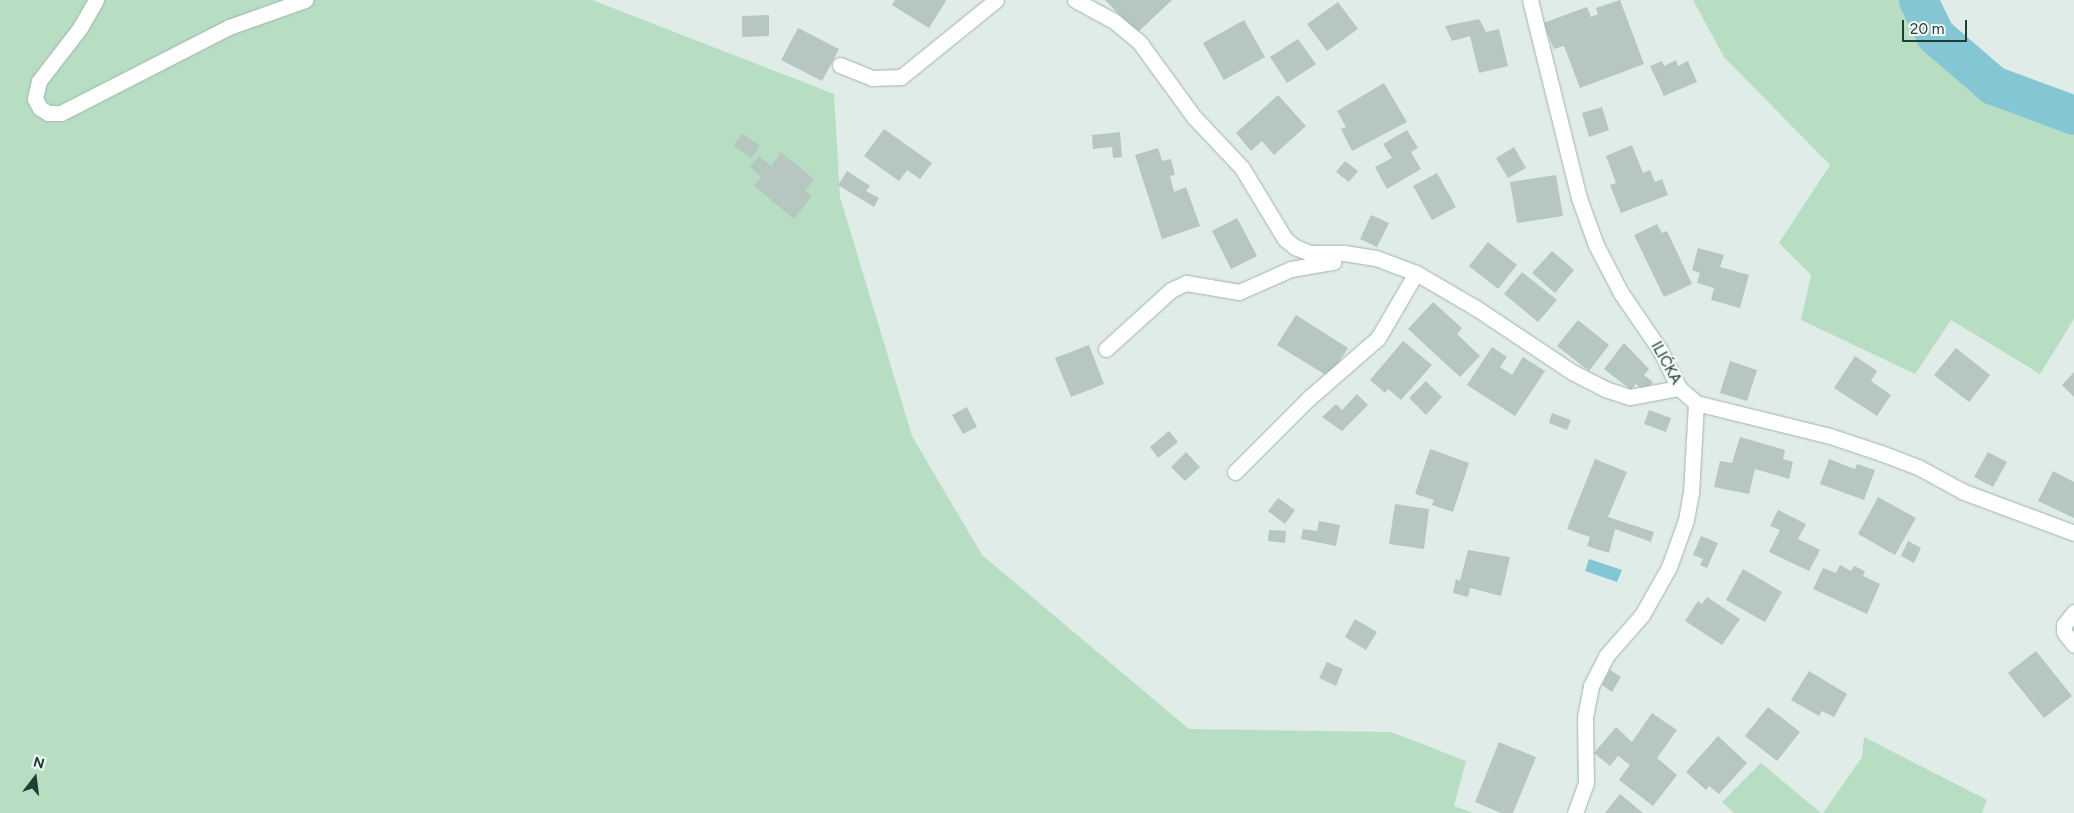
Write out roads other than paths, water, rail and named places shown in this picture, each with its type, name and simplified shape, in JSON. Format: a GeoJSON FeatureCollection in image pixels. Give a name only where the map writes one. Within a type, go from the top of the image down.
{"type":"FeatureCollection","features":[{"type":"Feature","properties":{"kind":"street"},"geometry":{"type":"LineString","coordinates":[[96,0],[80,28],[39,82],[35,99],[40,108],[48,113],[60,113],[229,27],[304,0]]}},
{"type":"Feature","properties":{"kind":"street"},"geometry":{"type":"LineString","coordinates":[[840,65],[872,78],[901,77],[996,0]]}},
{"type":"Feature","properties":{"kind":"street"},"geometry":{"type":"LineString","coordinates":[[1075,0],[1114,21],[1140,43],[1194,118],[1242,168],[1285,239],[1310,253],[1344,253],[1376,258],[1416,273],[1476,308],[1572,372],[1605,389],[1630,397],[1679,388]]}},
{"type":"Feature","properties":{"kind":"street","name":"ILIĆKA"},"geometry":{"type":"LineString","coordinates":[[1530,0],[1579,198],[1596,246],[1622,293],[1660,350],[1679,388],[1696,403],[1830,436],[1881,453],[1918,467],[1964,492],[2074,533]]}},
{"type":"Feature","properties":{"kind":"street"},"geometry":{"type":"LineString","coordinates":[[1106,349],[1171,290],[1186,283],[1239,292],[1291,269],[1376,258]]}},
{"type":"Feature","properties":{"kind":"street"},"geometry":{"type":"LineString","coordinates":[[1235,472],[1309,398],[1378,338],[1416,273]]}},
{"type":"Feature","properties":{"kind":"street"},"geometry":{"type":"LineString","coordinates":[[1576,813],[1586,782],[1585,717],[1592,686],[1606,656],[1642,615],[1669,567],[1686,520],[1691,493],[1696,403]]}},
{"type":"Feature","properties":{"kind":"street"},"geometry":{"type":"LineString","coordinates":[[2074,612],[2064,625],[2074,645]]}},
{"type":"Feature","properties":{"kind":"water"},"geometry":{"type":"Polygon","coordinates":[[[1589,559],[1622,570],[1617,582],[1585,571],[1589,559]]]}},
{"type":"Feature","properties":{"kind":"waterway"},"geometry":{"type":"LineString","coordinates":[[1918,0],[1935,35],[1993,85],[2074,115]]}}]}
